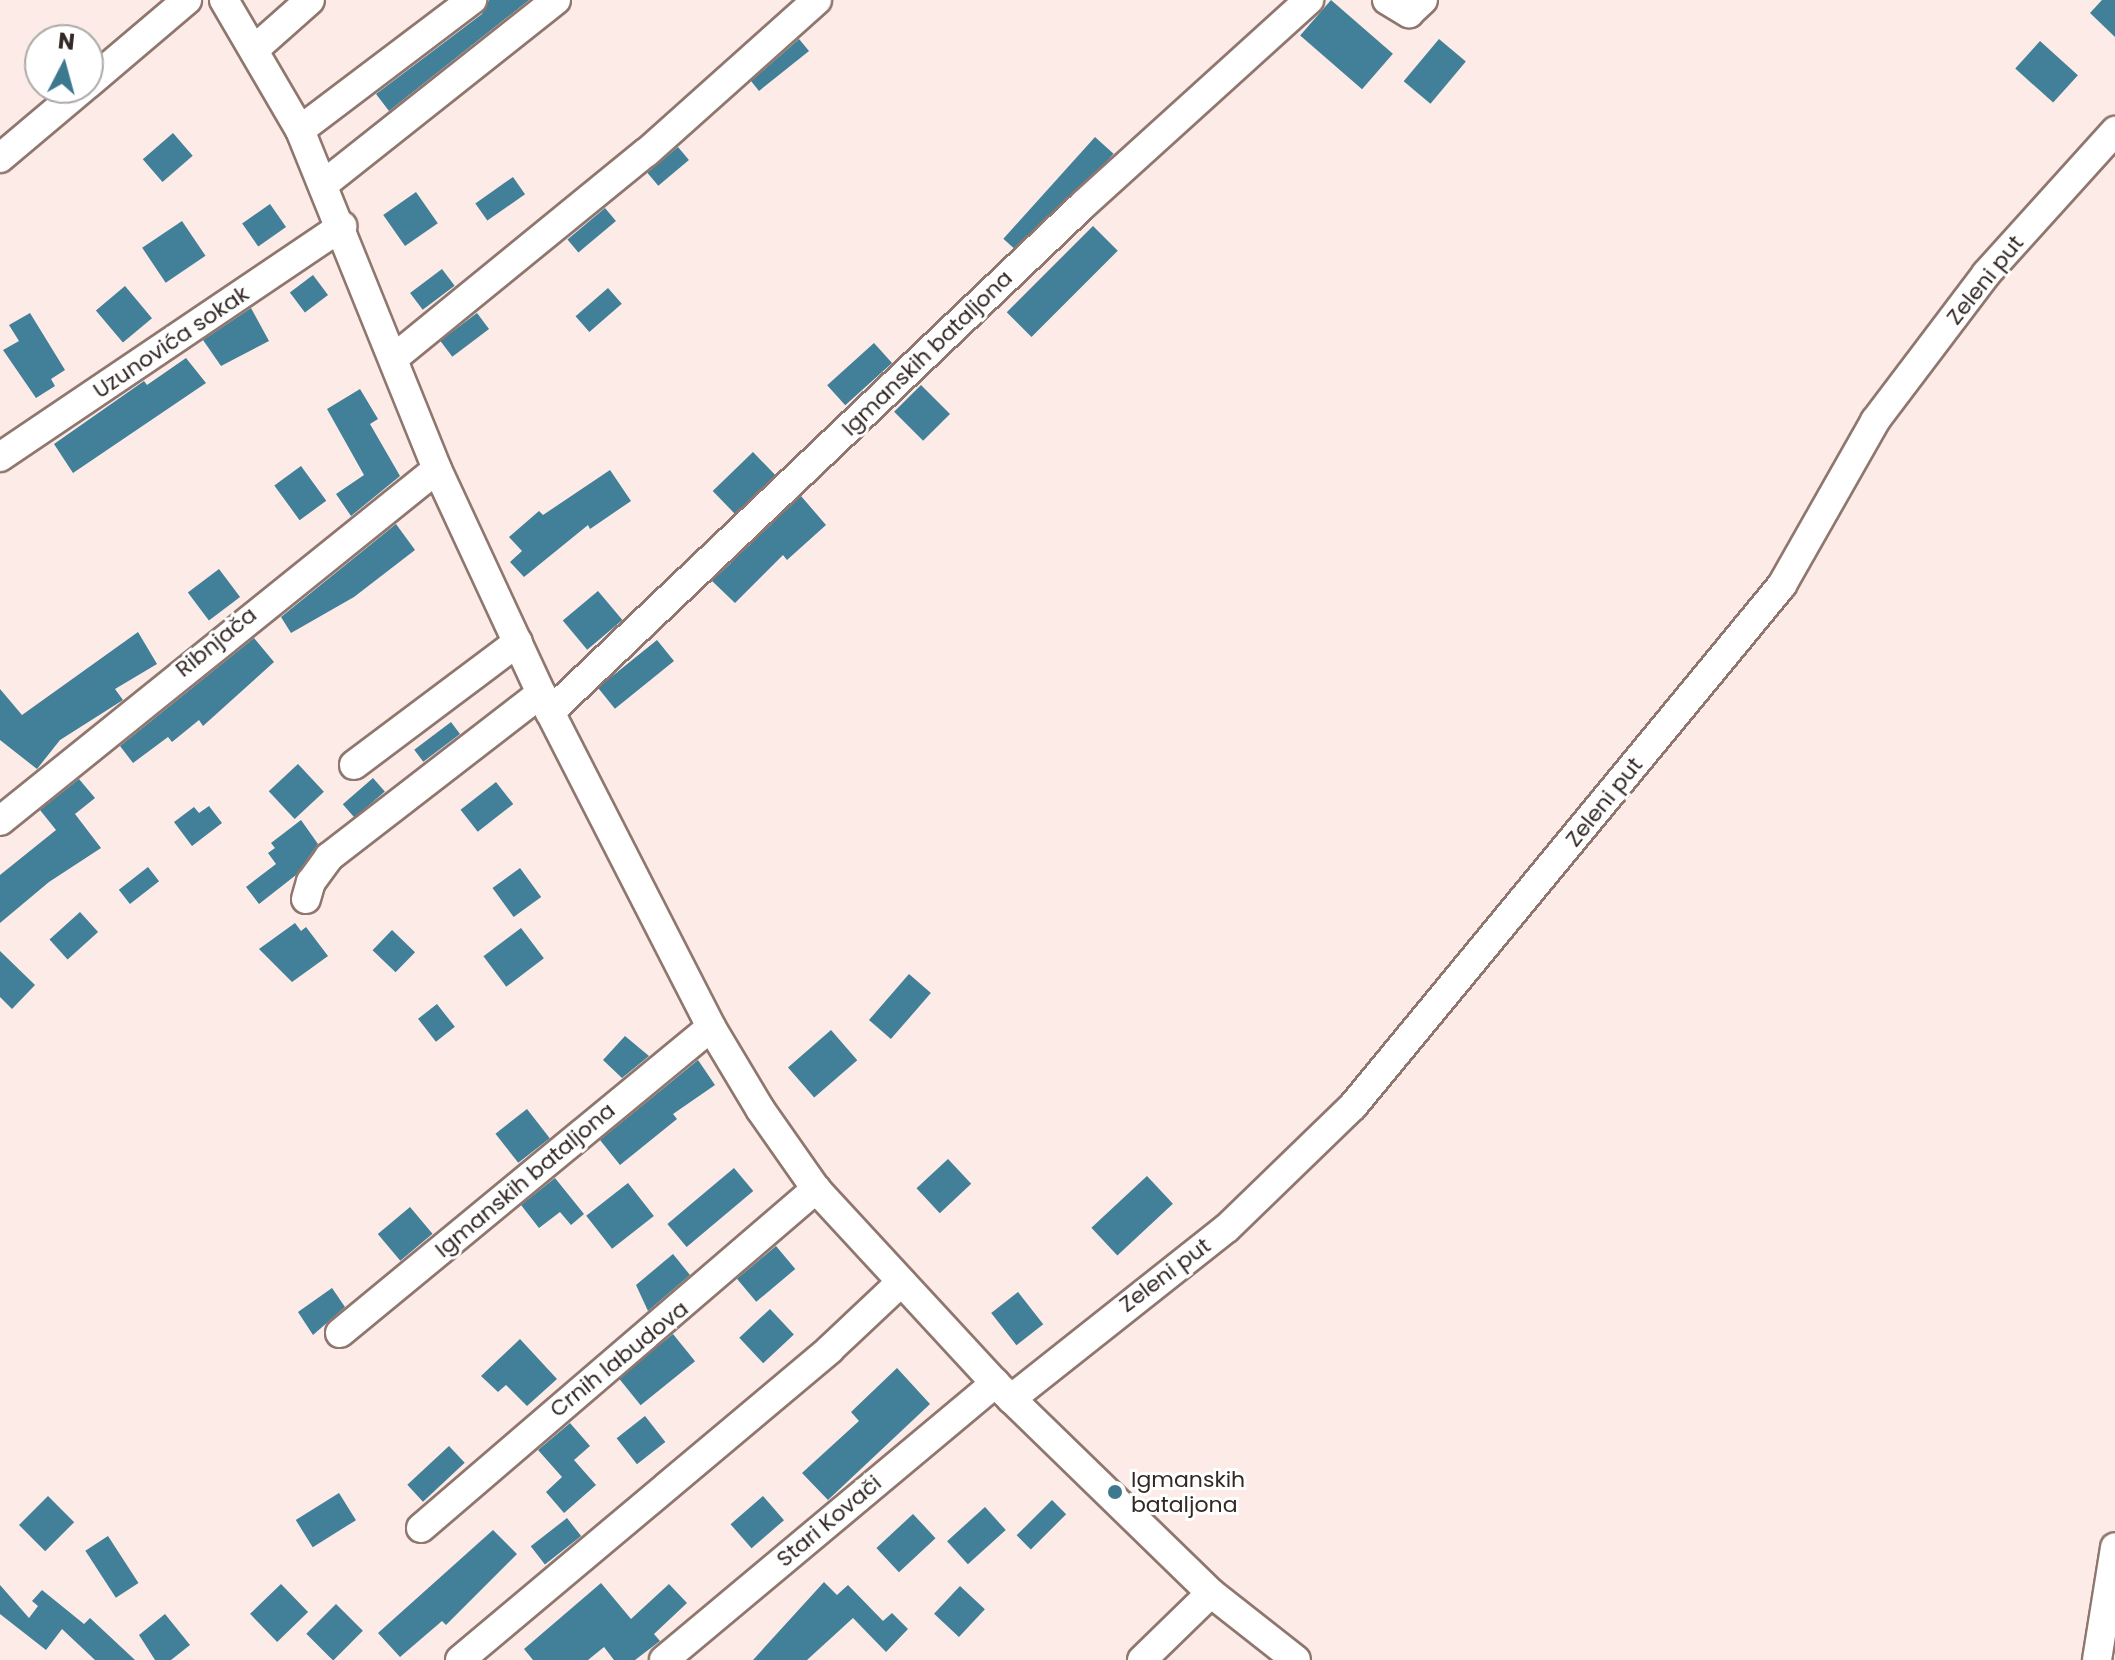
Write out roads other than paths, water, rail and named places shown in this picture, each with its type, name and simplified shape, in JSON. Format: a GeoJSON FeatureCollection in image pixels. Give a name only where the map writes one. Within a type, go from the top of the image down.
{"type":"FeatureCollection","features":[{"type":"Feature","properties":{"kind":"street"},"geometry":{"type":"LineString","coordinates":[[104,70],[187,0]]}},
{"type":"Feature","properties":{"kind":"street"},"geometry":{"type":"LineString","coordinates":[[224,0],[256,48],[300,130],[342,226],[437,469],[546,702],[711,1027],[816,1189],[901,1282],[1003,1391],[1211,1593],[1296,1660]]}},
{"type":"Feature","properties":{"kind":"street"},"geometry":{"type":"LineString","coordinates":[[256,48],[310,0]]}},
{"type":"Feature","properties":{"kind":"street"},"geometry":{"type":"LineString","coordinates":[[300,130],[472,0]]}},
{"type":"Feature","properties":{"kind":"street"},"geometry":{"type":"LineString","coordinates":[[324,184],[556,0]]}},
{"type":"Feature","properties":{"kind":"street"},"geometry":{"type":"LineString","coordinates":[[394,358],[647,152],[817,0]]}},
{"type":"Feature","properties":{"kind":"street","name":"Igmanskih bataljona"},"geometry":{"type":"LineString","coordinates":[[306,899],[311,882],[329,857],[546,702],[1309,0]]}},
{"type":"Feature","properties":{"kind":"street"},"geometry":{"type":"LineString","coordinates":[[1387,0],[1409,13],[1423,0]]}},
{"type":"Feature","properties":{"kind":"street"},"geometry":{"type":"LineString","coordinates":[[0,158],[64,104]]}},
{"type":"Feature","properties":{"kind":"street","name":"Zeleni put"},"geometry":{"type":"LineString","coordinates":[[1003,1391],[1227,1228],[1353,1106],[1782,585],[1875,421],[1986,274],[2115,131]]}},
{"type":"Feature","properties":{"kind":"street","name":"Uzunovića sokak"},"geometry":{"type":"LineString","coordinates":[[0,457],[342,226]]}},
{"type":"Feature","properties":{"kind":"street","name":"Ribnjača"},"geometry":{"type":"LineString","coordinates":[[0,821],[437,469]]}},
{"type":"Feature","properties":{"kind":"street"},"geometry":{"type":"LineString","coordinates":[[354,765],[518,642]]}},
{"type":"Feature","properties":{"kind":"street","name":"Igmanskih bataljona"},"geometry":{"type":"LineString","coordinates":[[340,1333],[711,1027]]}},
{"type":"Feature","properties":{"kind":"street","name":"Crnih labudova"},"geometry":{"type":"LineString","coordinates":[[421,1528],[816,1189]]}},
{"type":"Feature","properties":{"kind":"street"},"geometry":{"type":"LineString","coordinates":[[460,1660],[830,1349],[901,1282]]}},
{"type":"Feature","properties":{"kind":"street","name":"Stari Kovači"},"geometry":{"type":"LineString","coordinates":[[664,1660],[1003,1391]]}},
{"type":"Feature","properties":{"kind":"street"},"geometry":{"type":"LineString","coordinates":[[2097,1660],[2115,1547]]}},
{"type":"Feature","properties":{"kind":"street"},"geometry":{"type":"LineString","coordinates":[[1142,1660],[1211,1593]]}},
{"type":"Feature","properties":{"kind":"place","name":"Igmanskih bataljona"},"geometry":{"type":"Point","coordinates":[1115,1492]}}]}
